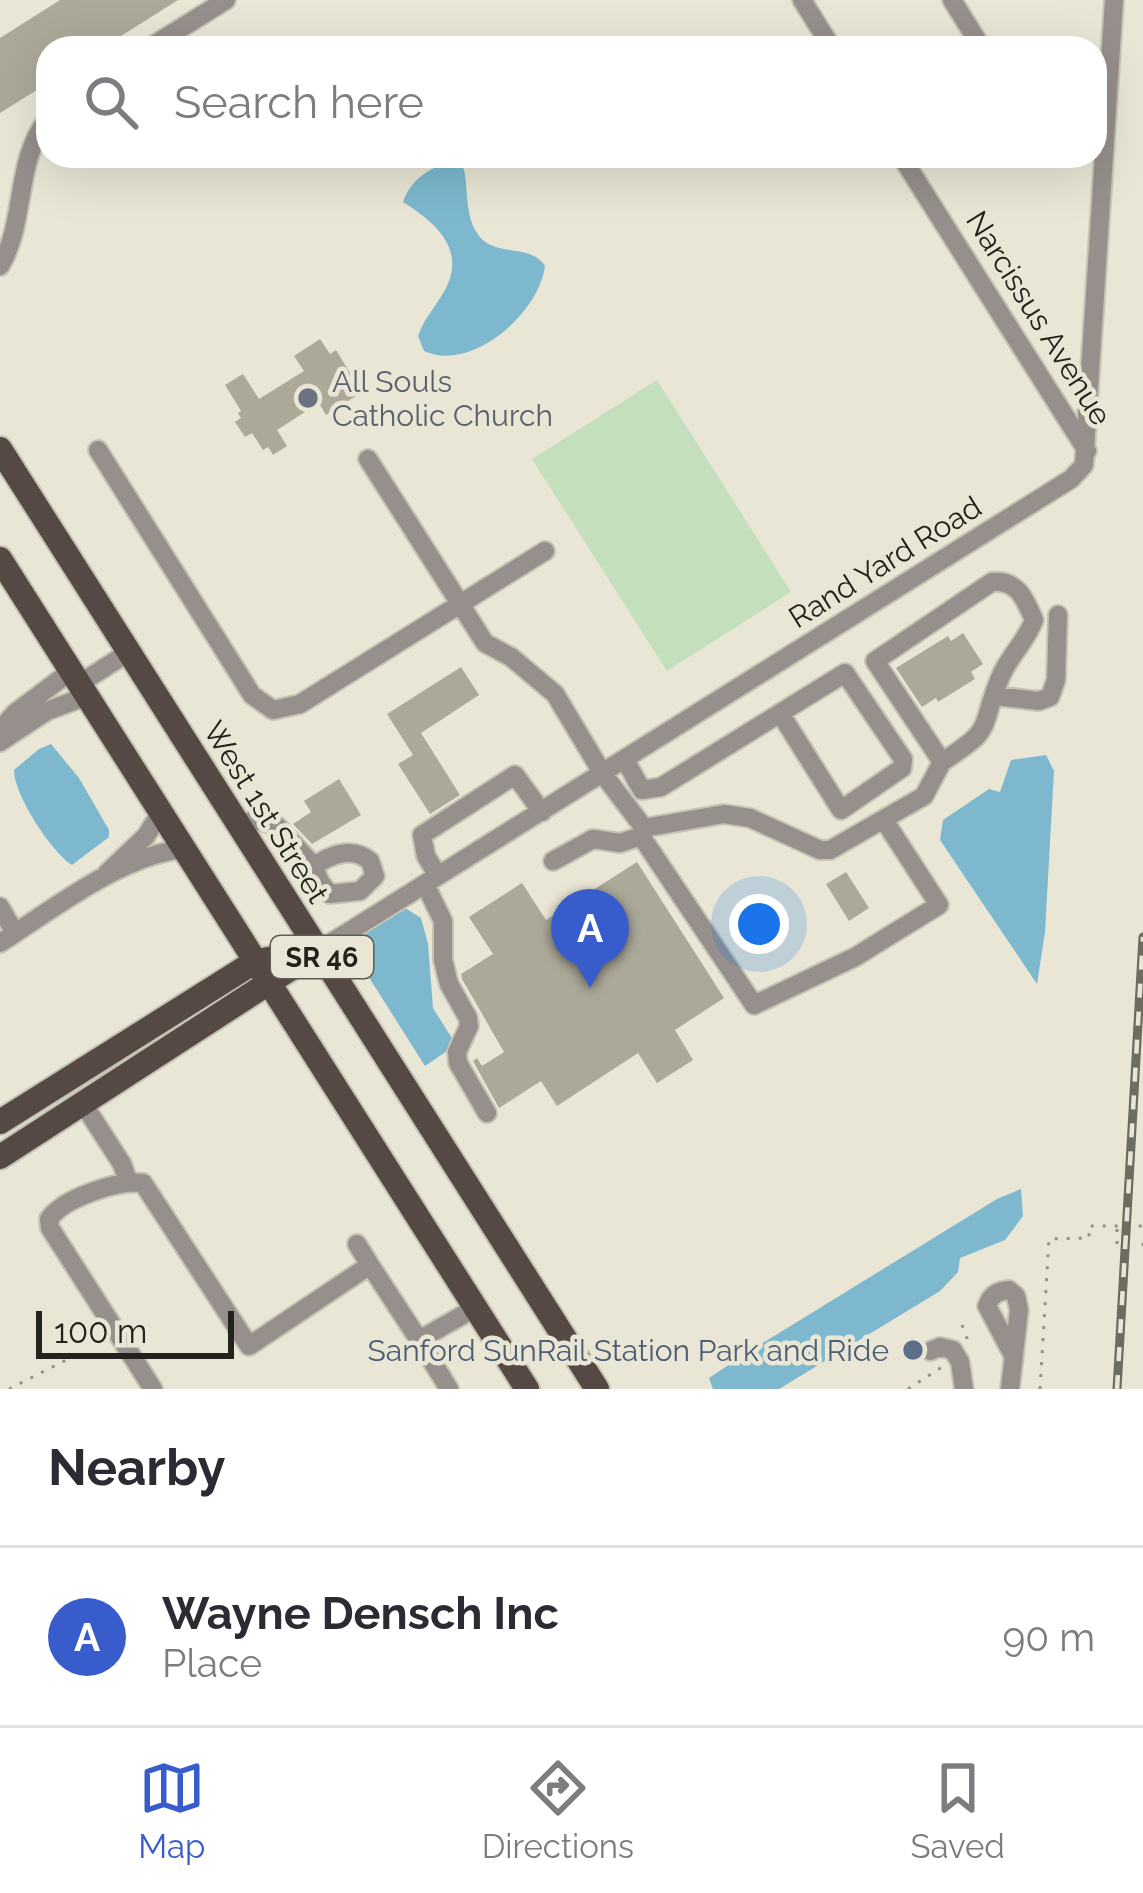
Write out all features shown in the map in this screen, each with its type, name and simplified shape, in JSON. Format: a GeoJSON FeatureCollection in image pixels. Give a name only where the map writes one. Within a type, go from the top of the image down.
{"type":"FeatureCollection","features":[{"type":"Feature","properties":{"kind":"main road","name":"West 1st Street"},"geometry":{"type":"LineString","coordinates":[[0,449],[597,1389]]}},
{"type":"Feature","properties":{"kind":"main road","name":"SR 46"},"geometry":{"type":"LineString","coordinates":[[0,559],[527,1389]]}},
{"type":"Feature","properties":{"kind":"main road"},"geometry":{"type":"LineString","coordinates":[[0,1122],[256,961],[319,951]]}},
{"type":"Feature","properties":{"kind":"main road"},"geometry":{"type":"LineString","coordinates":[[0,1156],[319,951]]}},
{"type":"Feature","properties":{"kind":"street"},"geometry":{"type":"LineString","coordinates":[[168,36],[226,0]]}},
{"type":"Feature","properties":{"kind":"street"},"geometry":{"type":"LineString","coordinates":[[802,0],[824,36]]}},
{"type":"Feature","properties":{"kind":"street"},"geometry":{"type":"LineString","coordinates":[[952,0],[974,36]]}},
{"type":"Feature","properties":{"kind":"street"},"geometry":{"type":"LineString","coordinates":[[1107,76],[1114,0]]}},
{"type":"Feature","properties":{"kind":"street"},"geometry":{"type":"LineString","coordinates":[[0,266],[14,244],[36,142]]}},
{"type":"Feature","properties":{"kind":"street","name":"Narcissus Avenue"},"geometry":{"type":"LineString","coordinates":[[909,168],[1088,452]]}},
{"type":"Feature","properties":{"kind":"street"},"geometry":{"type":"LineString","coordinates":[[1088,452],[1099,168]]}},
{"type":"Feature","properties":{"kind":"street"},"geometry":{"type":"LineString","coordinates":[[98,450],[252,695],[274,710],[300,704],[544,551]]}},
{"type":"Feature","properties":{"kind":"street","name":"Rand Yard Road"},"geometry":{"type":"LineString","coordinates":[[319,951],[1071,479],[1088,452]]}},
{"type":"Feature","properties":{"kind":"street"},"geometry":{"type":"LineString","coordinates":[[368,459],[485,643],[511,657],[555,694],[754,1005],[855,957],[939,905],[884,820]]}},
{"type":"Feature","properties":{"kind":"street"},"geometry":{"type":"LineString","coordinates":[[553,861],[593,838],[620,843],[642,832],[724,814],[750,818],[820,850],[830,850],[924,796],[942,762],[978,739],[989,720],[1000,676],[1028,637],[1034,620],[1025,598],[1003,581],[992,582],[875,661],[942,762]]}},
{"type":"Feature","properties":{"kind":"street"},"geometry":{"type":"LineString","coordinates":[[995,696],[1039,701],[1050,697],[1056,680],[1058,615]]}},
{"type":"Feature","properties":{"kind":"street"},"geometry":{"type":"LineString","coordinates":[[0,742],[129,652]]}},
{"type":"Feature","properties":{"kind":"street"},"geometry":{"type":"LineString","coordinates":[[625,760],[642,790],[661,787],[780,713],[845,674],[903,759],[902,768],[842,810],[780,713]]}},
{"type":"Feature","properties":{"kind":"street"},"geometry":{"type":"LineString","coordinates":[[0,730],[15,713],[79,684]]}},
{"type":"Feature","properties":{"kind":"street"},"geometry":{"type":"LineString","coordinates":[[488,1113],[458,1063],[468,1018],[449,984],[443,960],[443,921],[422,835],[515,775],[542,812]]}},
{"type":"Feature","properties":{"kind":"street"},"geometry":{"type":"LineString","coordinates":[[104,877],[146,836],[161,812]]}},
{"type":"Feature","properties":{"kind":"street"},"geometry":{"type":"LineString","coordinates":[[238,824],[258,820],[277,826],[314,866],[330,894],[368,886],[375,871],[357,853],[338,854],[314,866]]}},
{"type":"Feature","properties":{"kind":"street"},"geometry":{"type":"LineString","coordinates":[[0,908],[8,938],[104,877],[185,849]]}},
{"type":"Feature","properties":{"kind":"street"},"geometry":{"type":"LineString","coordinates":[[368,886],[383,910]]}},
{"type":"Feature","properties":{"kind":"street"},"geometry":{"type":"LineString","coordinates":[[82,1102],[128,1181]]}},
{"type":"Feature","properties":{"kind":"street"},"geometry":{"type":"LineString","coordinates":[[153,1389],[50,1228],[49,1219],[56,1209],[88,1193],[128,1181],[142,1183],[249,1346],[370,1265]]}},
{"type":"Feature","properties":{"kind":"street"},"geometry":{"type":"LineString","coordinates":[[357,1244],[449,1389]]}},
{"type":"Feature","properties":{"kind":"street"},"geometry":{"type":"LineString","coordinates":[[419,1340],[475,1307]]}},
{"type":"Feature","properties":{"kind":"street"},"geometry":{"type":"LineString","coordinates":[[930,1351],[953,1350],[964,1389]]}},
{"type":"Feature","properties":{"kind":"street"},"geometry":{"type":"LineString","coordinates":[[1010,1389],[1013,1354]]}},
{"type":"Feature","properties":{"kind":"path"},"geometry":{"type":"LineString","coordinates":[[1040,1389],[1048,1238],[1089,1238],[1089,1226],[1143,1226]]}},
{"type":"Feature","properties":{"kind":"path"},"geometry":{"type":"LineString","coordinates":[[1117,1227],[1118,1244]]}},
{"type":"Feature","properties":{"kind":"path"},"geometry":{"type":"LineString","coordinates":[[9,1389],[78,1354]]}},
{"type":"Feature","properties":{"kind":"path"},"geometry":{"type":"LineString","coordinates":[[908,1389],[951,1362]]}},
{"type":"Feature","properties":{"kind":"green space"},"geometry":{"type":"Polygon","coordinates":[[[657,380],[791,592],[667,671],[532,459],[657,380]]]}},
{"type":"Feature","properties":{"kind":"water"},"geometry":{"type":"Polygon","coordinates":[[[434,168],[463,168],[477,233],[492,246],[530,254],[545,266],[540,284],[517,319],[482,346],[462,354],[424,351],[418,336],[450,280],[452,265],[451,252],[438,230],[403,202],[422,176],[434,168]]]}},
{"type":"Feature","properties":{"kind":"water"},"geometry":{"type":"Polygon","coordinates":[[[51,744],[79,778],[109,830],[109,837],[72,865],[35,822],[14,770],[51,744]]]}},
{"type":"Feature","properties":{"kind":"water"},"geometry":{"type":"Polygon","coordinates":[[[1046,755],[1054,771],[1045,932],[1037,984],[940,840],[943,820],[989,789],[1000,792],[1011,760],[1046,755]]]}},
{"type":"Feature","properties":{"kind":"water"},"geometry":{"type":"Polygon","coordinates":[[[402,906],[421,918],[433,1008],[453,1040],[447,1051],[425,1066],[346,941],[402,906]]]}},
{"type":"Feature","properties":{"kind":"water"},"geometry":{"type":"Polygon","coordinates":[[[1021,1189],[1023,1216],[1005,1240],[960,1258],[958,1272],[940,1291],[779,1389],[713,1389],[709,1378],[748,1352],[997,1199],[1021,1189]]]}},
{"type":"Feature","properties":{"kind":"building"},"geometry":{"type":"Polygon","coordinates":[[[60,0],[178,0],[121,36],[36,36],[36,90],[0,113],[0,38],[60,0]]]}},
{"type":"Feature","properties":{"kind":"building","name":"All Souls Catholic Church"},"geometry":{"type":"Polygon","coordinates":[[[320,339],[330,354],[336,350],[353,378],[347,382],[356,396],[326,415],[319,403],[277,430],[287,446],[273,455],[268,447],[263,450],[252,433],[245,437],[235,422],[241,411],[225,385],[243,374],[259,399],[304,371],[294,356],[320,339]]]}},
{"type":"Feature","properties":{"kind":"building"},"geometry":{"type":"Polygon","coordinates":[[[963,633],[983,664],[971,672],[975,679],[922,707],[896,668],[948,636],[951,641],[963,633]]]}},
{"type":"Feature","properties":{"kind":"building"},"geometry":{"type":"Polygon","coordinates":[[[461,667],[479,695],[421,733],[460,795],[430,814],[398,764],[413,755],[387,714],[461,667]]]}},
{"type":"Feature","properties":{"kind":"building"},"geometry":{"type":"Polygon","coordinates":[[[339,779],[361,815],[312,844],[293,824],[311,812],[304,801],[339,779]]]}},
{"type":"Feature","properties":{"kind":"building"},"geometry":{"type":"Polygon","coordinates":[[[637,862],[724,998],[675,1030],[693,1060],[657,1083],[638,1053],[557,1106],[541,1081],[499,1108],[473,1061],[477,1058],[482,1066],[504,1052],[462,979],[461,974],[493,954],[469,917],[522,883],[546,920],[637,862]]]}},
{"type":"Feature","properties":{"kind":"building"},"geometry":{"type":"Polygon","coordinates":[[[846,872],[869,908],[849,921],[826,884],[846,872]]]}},
{"type":"Feature","properties":{"kind":"railway"},"geometry":{"type":"LineString","coordinates":[[1117,1389],[1143,937]]}},
{"type":"Feature","properties":{"kind":"place","name":"All Souls Catholic Church"},"geometry":{"type":"Point","coordinates":[308,398]}},
{"type":"Feature","properties":{"kind":"place","name":"Wayne Densch Inc"},"geometry":{"type":"Point","coordinates":[590,988]}},
{"type":"Feature","properties":{"kind":"place","name":"Sanford SunRail Station Park and Ride"},"geometry":{"type":"Point","coordinates":[913,1350]}}]}
